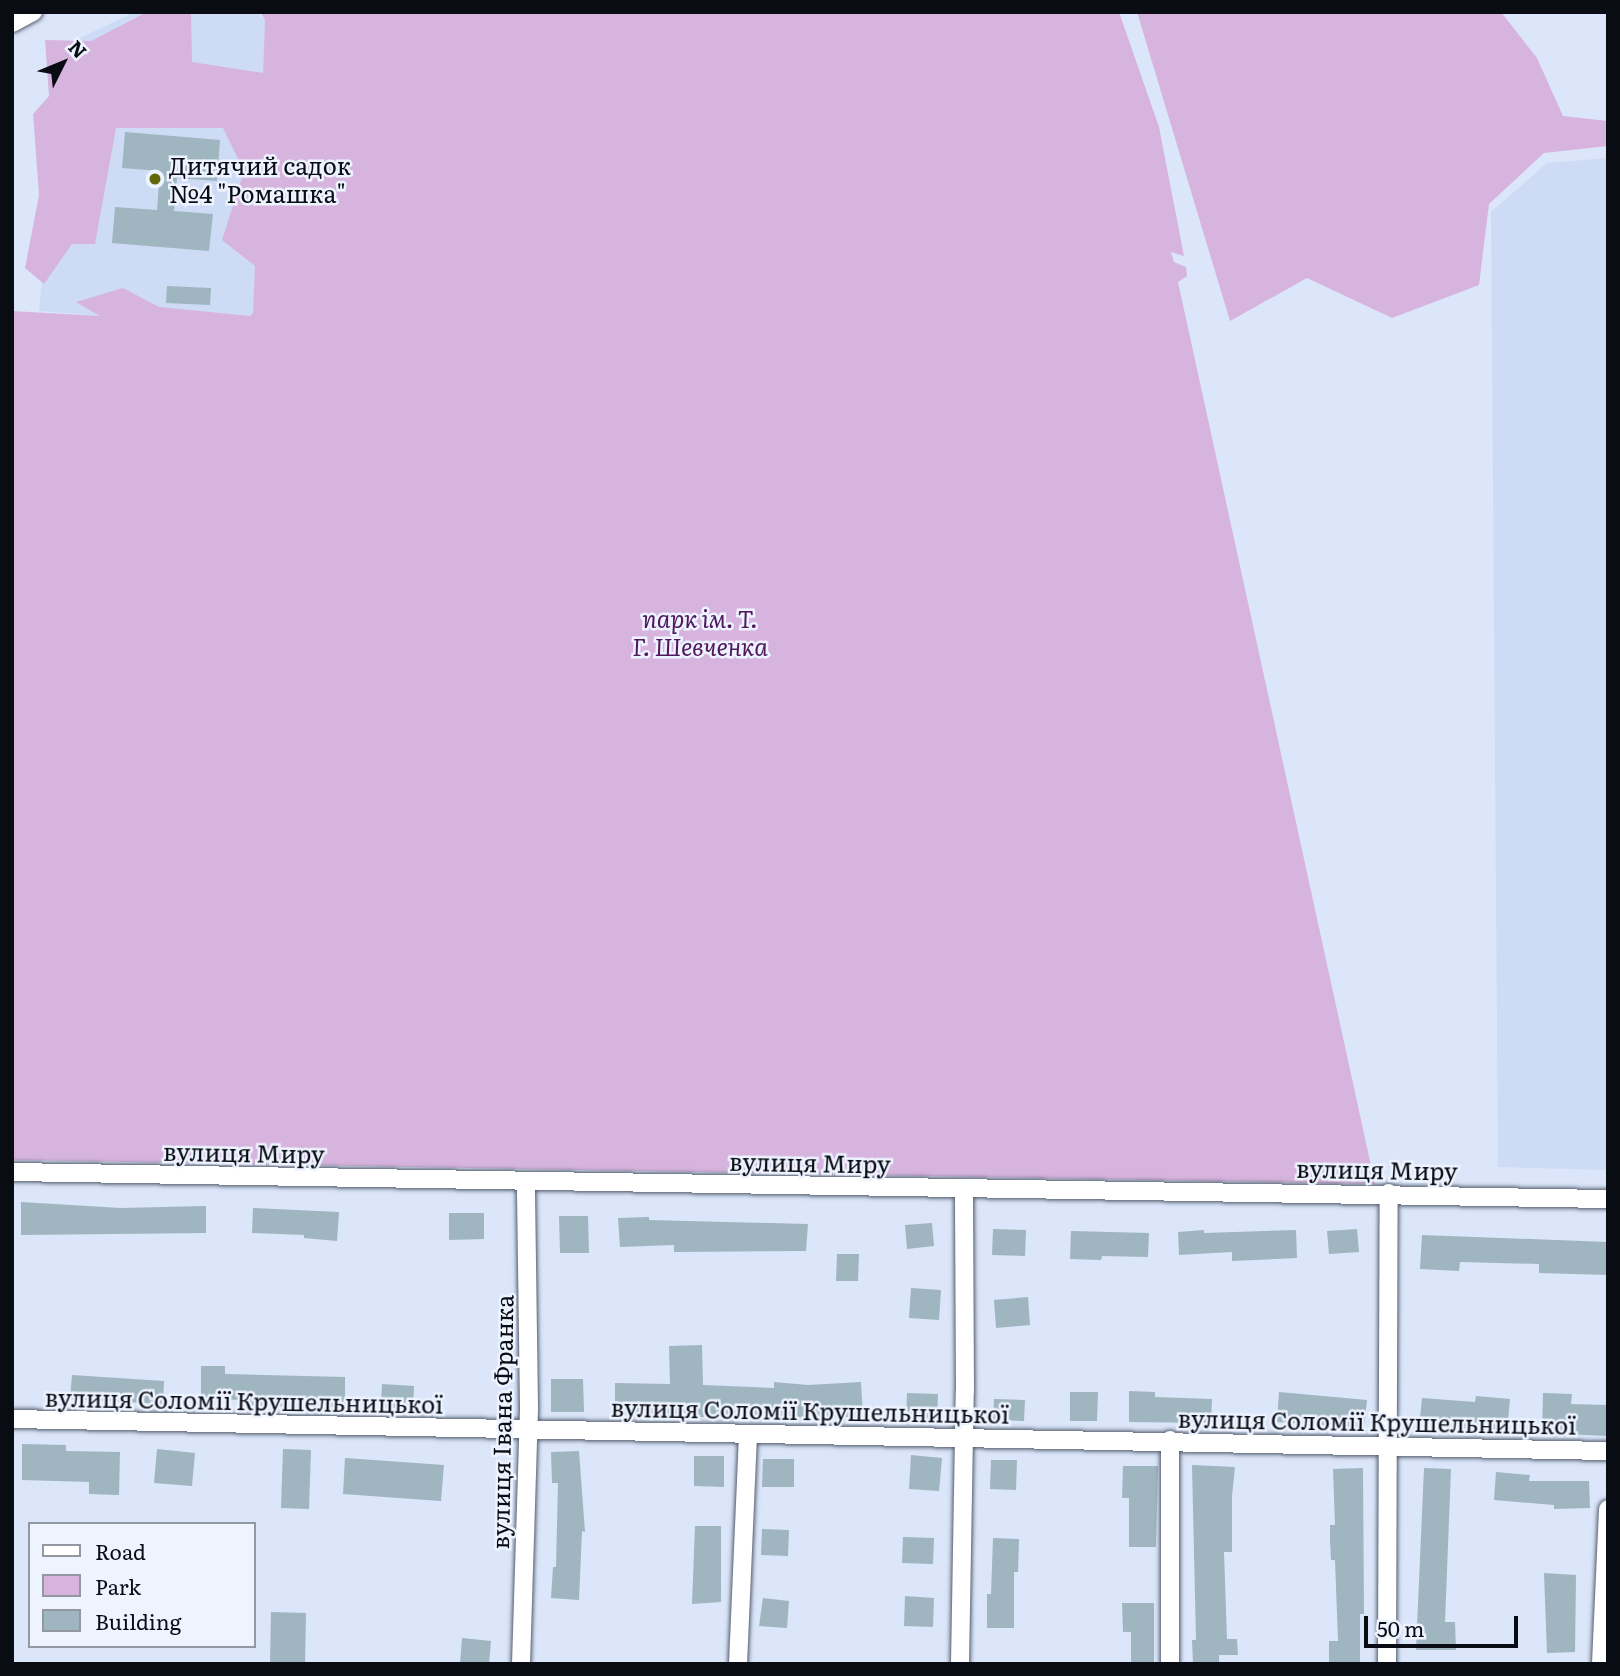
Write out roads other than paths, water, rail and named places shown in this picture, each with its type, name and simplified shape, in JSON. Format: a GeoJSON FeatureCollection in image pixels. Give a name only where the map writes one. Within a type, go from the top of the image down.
{"type":"FeatureCollection","features":[{"type":"Feature","properties":{"kind":"street"},"geometry":{"type":"LineString","coordinates":[[12,23],[33,12]]}},
{"type":"Feature","properties":{"kind":"street","name":"вулиця Миру"},"geometry":{"type":"LineString","coordinates":[[12,1171],[964,1189],[1389,1193],[1608,1199]]}},
{"type":"Feature","properties":{"kind":"street","name":"вулиця Івана Франка"},"geometry":{"type":"LineString","coordinates":[[521,1664],[527,1431],[526,1181]]}},
{"type":"Feature","properties":{"kind":"street"},"geometry":{"type":"LineString","coordinates":[[960,1664],[964,1189]]}},
{"type":"Feature","properties":{"kind":"street"},"geometry":{"type":"LineString","coordinates":[[1387,1664],[1389,1193]]}},
{"type":"Feature","properties":{"kind":"street","name":"вулиця Соломії Крушельницької"},"geometry":{"type":"LineString","coordinates":[[12,1419],[527,1431],[1170,1440],[1608,1451]]}},
{"type":"Feature","properties":{"kind":"street"},"geometry":{"type":"LineString","coordinates":[[737,1664],[748,1434]]}},
{"type":"Feature","properties":{"kind":"street"},"geometry":{"type":"LineString","coordinates":[[1170,1440],[1170,1664]]}},
{"type":"Feature","properties":{"kind":"street"},"geometry":{"type":"LineString","coordinates":[[1601,1664],[1608,1509]]}},
{"type":"Feature","properties":{"kind":"place","name":"Дитячий садок №4 \"Ромашка\""},"geometry":{"type":"Point","coordinates":[155,179]}},
{"type":"Feature","properties":{"kind":"park label","name":"парк ім. Т. Г. Шевченка"},"geometry":{"type":"Point","coordinates":[700,632]}}]}
